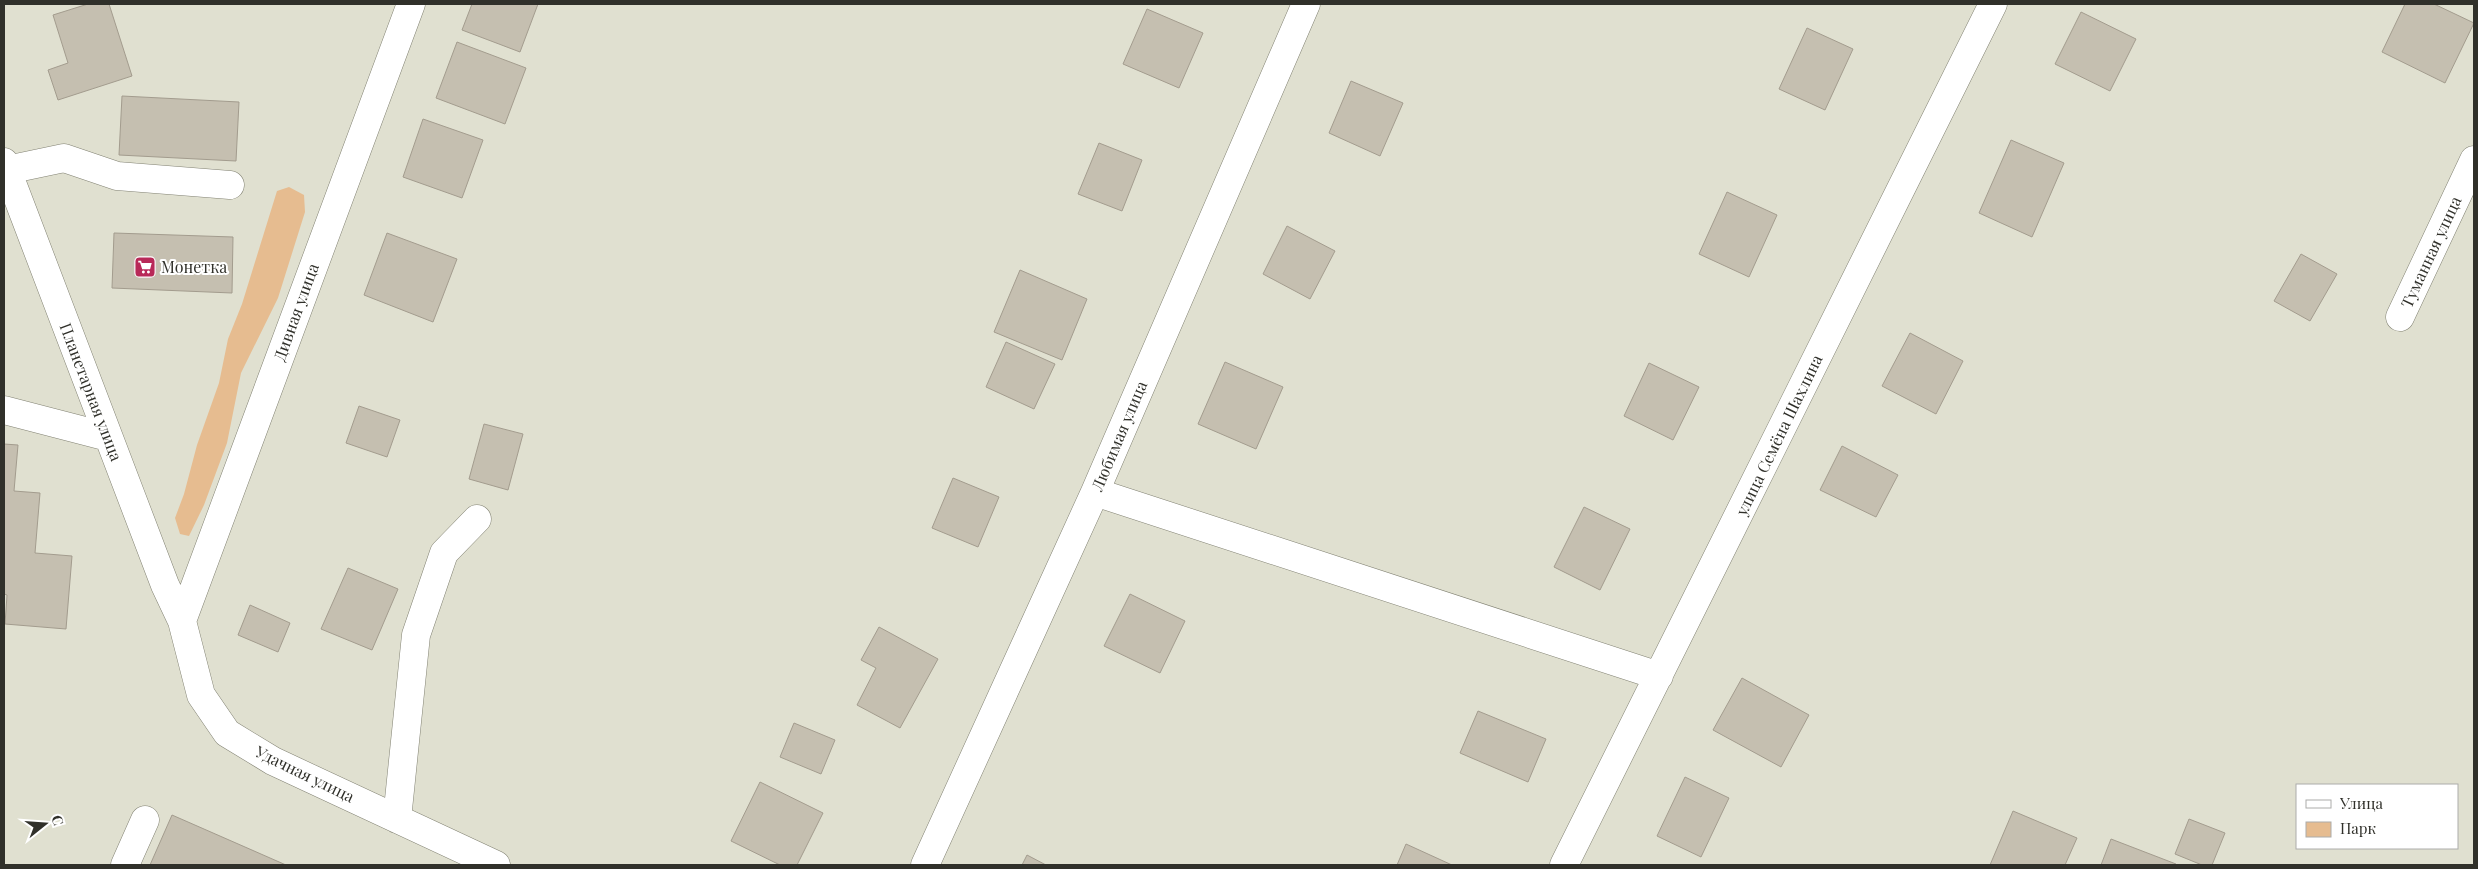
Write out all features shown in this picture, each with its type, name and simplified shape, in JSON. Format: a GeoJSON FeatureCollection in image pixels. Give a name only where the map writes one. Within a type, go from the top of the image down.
{"type":"FeatureCollection","features":[{"type":"Feature","properties":{"kind":"street","name":"Дивная улица"},"geometry":{"type":"LineString","coordinates":[[182,621],[411,4]]}},
{"type":"Feature","properties":{"kind":"street","name":"Любимая улица"},"geometry":{"type":"LineString","coordinates":[[925,865],[1095,492],[1306,4]]}},
{"type":"Feature","properties":{"kind":"street","name":"улица Семёна Шахлина"},"geometry":{"type":"LineString","coordinates":[[1564,865],[1993,4]]}},
{"type":"Feature","properties":{"kind":"street"},"geometry":{"type":"LineString","coordinates":[[5,166],[64,158],[117,176],[230,185]]}},
{"type":"Feature","properties":{"kind":"street","name":"Туманная улица"},"geometry":{"type":"LineString","coordinates":[[2400,317],[2474,160]]}},
{"type":"Feature","properties":{"kind":"street","name":"Планетарная улица"},"geometry":{"type":"LineString","coordinates":[[5,166],[164,586],[182,621]]}},
{"type":"Feature","properties":{"kind":"street"},"geometry":{"type":"LineString","coordinates":[[4,410],[108,437]]}},
{"type":"Feature","properties":{"kind":"street"},"geometry":{"type":"LineString","coordinates":[[1095,492],[1659,676]]}},
{"type":"Feature","properties":{"kind":"street"},"geometry":{"type":"LineString","coordinates":[[397,819],[416,636],[444,553],[477,519]]}},
{"type":"Feature","properties":{"kind":"street","name":"Удачная улица"},"geometry":{"type":"LineString","coordinates":[[182,621],[201,694],[227,733],[273,761],[496,865]]}},
{"type":"Feature","properties":{"kind":"street"},"geometry":{"type":"LineString","coordinates":[[125,865],[145,820]]}},
{"type":"Feature","properties":{"kind":"green space"},"geometry":{"type":"Polygon","coordinates":[[[289,187],[304,195],[305,212],[278,298],[241,373],[227,443],[204,505],[189,536],[180,534],[175,518],[184,494],[197,445],[219,383],[228,339],[242,304],[277,191],[289,187]]]}},
{"type":"Feature","properties":{"kind":"building"},"geometry":{"type":"Polygon","coordinates":[[[88,4],[109,4],[132,76],[58,100],[48,70],[68,63],[53,15],[88,4]]]}},
{"type":"Feature","properties":{"kind":"building"},"geometry":{"type":"Polygon","coordinates":[[[472,4],[538,4],[520,52],[462,30],[472,4]]]}},
{"type":"Feature","properties":{"kind":"building"},"geometry":{"type":"Polygon","coordinates":[[[2405,4],[2434,4],[2474,23],[2445,83],[2382,52],[2405,4]]]}},
{"type":"Feature","properties":{"kind":"building"},"geometry":{"type":"Polygon","coordinates":[[[1147,9],[1203,33],[1179,88],[1123,64],[1147,9]]]}},
{"type":"Feature","properties":{"kind":"building"},"geometry":{"type":"Polygon","coordinates":[[[2081,12],[2136,39],[2110,91],[2055,64],[2081,12]]]}},
{"type":"Feature","properties":{"kind":"building"},"geometry":{"type":"Polygon","coordinates":[[[1807,28],[1853,49],[1825,110],[1779,89],[1807,28]]]}},
{"type":"Feature","properties":{"kind":"building"},"geometry":{"type":"Polygon","coordinates":[[[457,42],[526,68],[505,124],[436,98],[457,42]]]}},
{"type":"Feature","properties":{"kind":"building"},"geometry":{"type":"Polygon","coordinates":[[[1351,81],[1403,103],[1380,156],[1329,133],[1351,81]]]}},
{"type":"Feature","properties":{"kind":"building"},"geometry":{"type":"Polygon","coordinates":[[[122,96],[239,102],[236,161],[119,155],[122,96]]]}},
{"type":"Feature","properties":{"kind":"building"},"geometry":{"type":"Polygon","coordinates":[[[423,119],[483,140],[462,198],[403,177],[423,119]]]}},
{"type":"Feature","properties":{"kind":"building"},"geometry":{"type":"Polygon","coordinates":[[[2011,140],[2064,163],[2032,237],[1979,213],[2011,140]]]}},
{"type":"Feature","properties":{"kind":"building"},"geometry":{"type":"Polygon","coordinates":[[[1099,143],[1142,160],[1122,211],[1078,194],[1099,143]]]}},
{"type":"Feature","properties":{"kind":"building"},"geometry":{"type":"Polygon","coordinates":[[[1727,192],[1777,215],[1749,277],[1699,254],[1727,192]]]}},
{"type":"Feature","properties":{"kind":"building"},"geometry":{"type":"Polygon","coordinates":[[[1287,226],[1335,251],[1310,299],[1263,274],[1287,226]]]}},
{"type":"Feature","properties":{"kind":"building"},"geometry":{"type":"Polygon","coordinates":[[[114,233],[233,237],[232,293],[112,288],[114,233]]]}},
{"type":"Feature","properties":{"kind":"building"},"geometry":{"type":"Polygon","coordinates":[[[387,233],[457,259],[433,322],[364,295],[387,233]]]}},
{"type":"Feature","properties":{"kind":"building"},"geometry":{"type":"Polygon","coordinates":[[[2301,254],[2337,274],[2310,321],[2274,301],[2301,254]]]}},
{"type":"Feature","properties":{"kind":"building"},"geometry":{"type":"Polygon","coordinates":[[[1020,270],[1087,299],[1062,360],[994,332],[1020,270]]]}},
{"type":"Feature","properties":{"kind":"building"},"geometry":{"type":"Polygon","coordinates":[[[1910,333],[1963,361],[1936,414],[1882,386],[1910,333]]]}},
{"type":"Feature","properties":{"kind":"building"},"geometry":{"type":"Polygon","coordinates":[[[1006,342],[1055,364],[1034,409],[986,387],[1006,342]]]}},
{"type":"Feature","properties":{"kind":"building"},"geometry":{"type":"Polygon","coordinates":[[[1225,362],[1283,387],[1256,449],[1198,424],[1225,362]]]}},
{"type":"Feature","properties":{"kind":"building"},"geometry":{"type":"Polygon","coordinates":[[[1649,363],[1699,387],[1673,440],[1624,416],[1649,363]]]}},
{"type":"Feature","properties":{"kind":"building"},"geometry":{"type":"Polygon","coordinates":[[[359,406],[400,420],[387,457],[346,443],[359,406]]]}},
{"type":"Feature","properties":{"kind":"building"},"geometry":{"type":"Polygon","coordinates":[[[484,424],[523,434],[508,490],[469,479],[484,424]]]}},
{"type":"Feature","properties":{"kind":"building"},"geometry":{"type":"Polygon","coordinates":[[[4,444],[18,445],[14,491],[40,493],[35,553],[72,556],[66,629],[5,624],[7,595],[4,594],[4,444]]]}},
{"type":"Feature","properties":{"kind":"building"},"geometry":{"type":"Polygon","coordinates":[[[1842,446],[1898,475],[1876,517],[1820,490],[1842,446]]]}},
{"type":"Feature","properties":{"kind":"building"},"geometry":{"type":"Polygon","coordinates":[[[953,478],[999,497],[978,547],[932,528],[953,478]]]}},
{"type":"Feature","properties":{"kind":"building"},"geometry":{"type":"Polygon","coordinates":[[[1584,507],[1630,529],[1600,590],[1554,567],[1584,507]]]}},
{"type":"Feature","properties":{"kind":"building"},"geometry":{"type":"Polygon","coordinates":[[[348,568],[398,589],[372,650],[321,629],[348,568]]]}},
{"type":"Feature","properties":{"kind":"building"},"geometry":{"type":"Polygon","coordinates":[[[1130,594],[1185,621],[1160,673],[1104,646],[1130,594]]]}},
{"type":"Feature","properties":{"kind":"building"},"geometry":{"type":"Polygon","coordinates":[[[250,605],[290,623],[278,652],[238,635],[250,605]]]}},
{"type":"Feature","properties":{"kind":"building"},"geometry":{"type":"Polygon","coordinates":[[[879,627],[938,659],[900,728],[857,705],[876,668],[861,660],[879,627]]]}},
{"type":"Feature","properties":{"kind":"building"},"geometry":{"type":"Polygon","coordinates":[[[1742,678],[1809,715],[1781,767],[1713,730],[1742,678]]]}},
{"type":"Feature","properties":{"kind":"building"},"geometry":{"type":"Polygon","coordinates":[[[1478,711],[1546,739],[1528,782],[1460,753],[1478,711]]]}},
{"type":"Feature","properties":{"kind":"building"},"geometry":{"type":"Polygon","coordinates":[[[794,723],[835,740],[821,774],[780,757],[794,723]]]}},
{"type":"Feature","properties":{"kind":"building"},"geometry":{"type":"Polygon","coordinates":[[[1685,777],[1729,798],[1701,857],[1657,836],[1685,777]]]}},
{"type":"Feature","properties":{"kind":"building"},"geometry":{"type":"Polygon","coordinates":[[[760,782],[823,813],[797,865],[780,865],[731,841],[760,782]]]}},
{"type":"Feature","properties":{"kind":"building"},"geometry":{"type":"Polygon","coordinates":[[[2013,811],[2077,838],[2065,865],[1990,865],[2013,811]]]}},
{"type":"Feature","properties":{"kind":"building"},"geometry":{"type":"Polygon","coordinates":[[[172,815],[286,865],[150,865],[172,815]]]}},
{"type":"Feature","properties":{"kind":"building"},"geometry":{"type":"Polygon","coordinates":[[[2189,819],[2225,833],[2212,865],[2202,865],[2175,854],[2189,819]]]}},
{"type":"Feature","properties":{"kind":"building"},"geometry":{"type":"Polygon","coordinates":[[[2111,839],[2176,864],[2176,865],[2101,865],[2111,839]]]}},
{"type":"Feature","properties":{"kind":"building"},"geometry":{"type":"Polygon","coordinates":[[[1406,844],[1452,865],[1397,865],[1406,844]]]}},
{"type":"Feature","properties":{"kind":"building"},"geometry":{"type":"Polygon","coordinates":[[[1027,855],[1046,865],[1022,865],[1027,855]]]}},
{"type":"Feature","properties":{"kind":"place","name":"Монетка"},"geometry":{"type":"Point","coordinates":[145,267]}}]}
